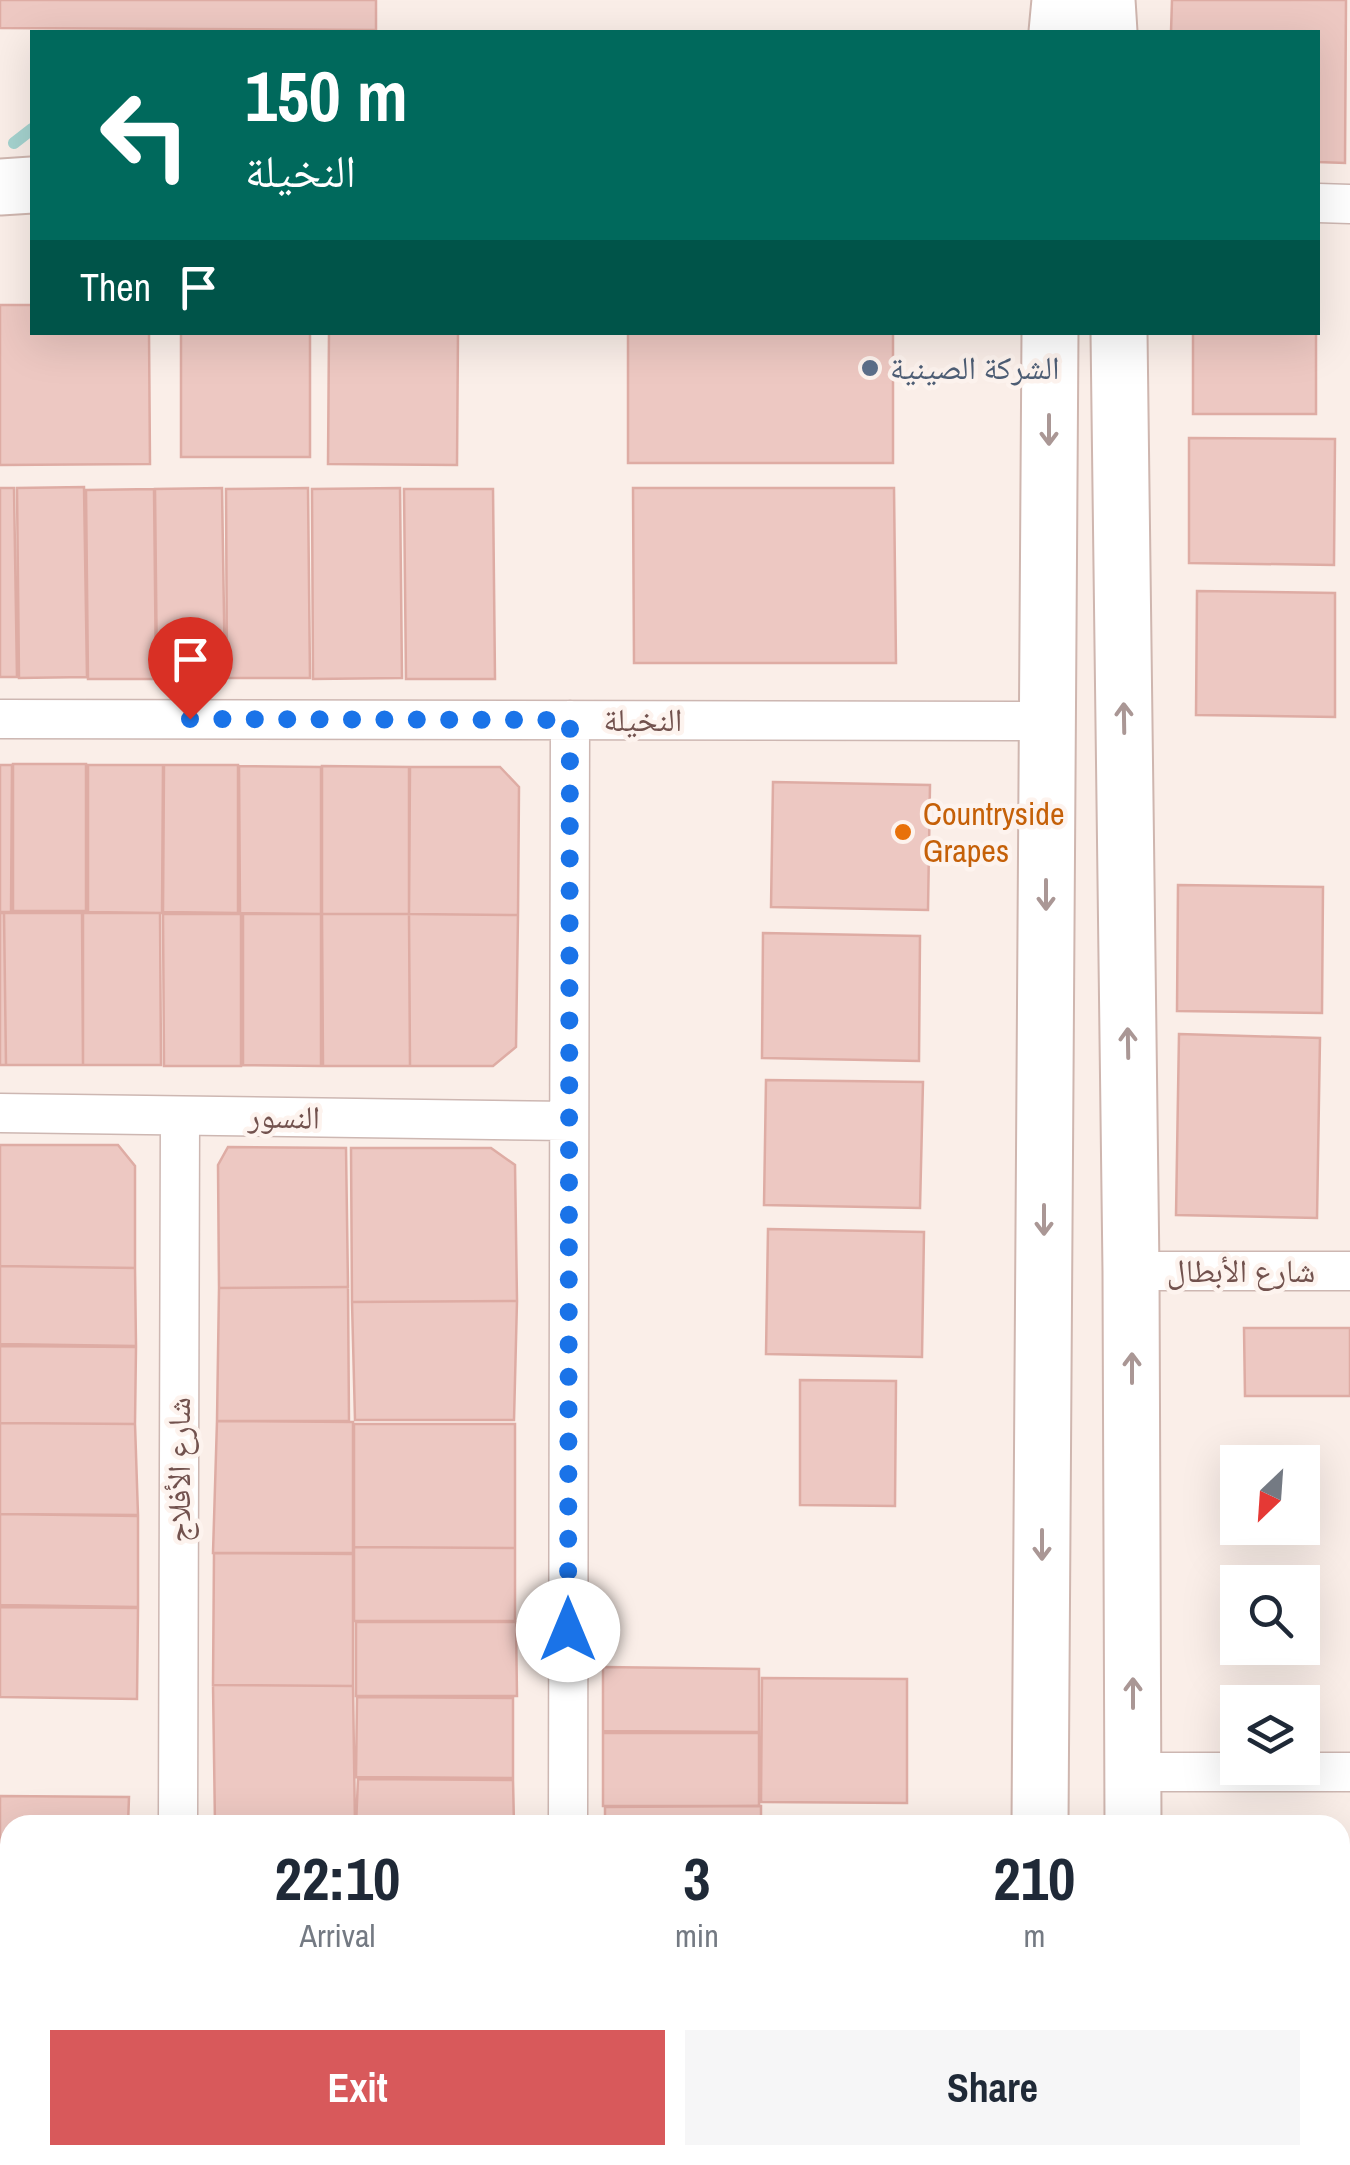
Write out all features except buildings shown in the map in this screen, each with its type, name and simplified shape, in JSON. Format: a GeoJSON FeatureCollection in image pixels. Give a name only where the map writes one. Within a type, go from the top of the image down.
{"type":"FeatureCollection","features":[{"type":"Feature","properties":{"kind":"street"},"geometry":{"type":"LineString","coordinates":[[1057,30],[1060,0]]}},
{"type":"Feature","properties":{"kind":"street"},"geometry":{"type":"LineString","coordinates":[[1107,0],[1109,30]]}},
{"type":"Feature","properties":{"kind":"street"},"geometry":{"type":"LineString","coordinates":[[0,162],[30,163]]}},
{"type":"Feature","properties":{"kind":"street"},"geometry":{"type":"LineString","coordinates":[[0,187],[30,186]]}},
{"type":"Feature","properties":{"kind":"street"},"geometry":{"type":"LineString","coordinates":[[1320,204],[1350,204]]}},
{"type":"Feature","properties":{"kind":"street"},"geometry":{"type":"LineString","coordinates":[[1040,1815],[1050,335]]}},
{"type":"Feature","properties":{"kind":"street"},"geometry":{"type":"LineString","coordinates":[[1119,335],[1134,1798],[1350,1772]]}},
{"type":"Feature","properties":{"kind":"street","name":"النخيلة"},"geometry":{"type":"LineString","coordinates":[[0,719],[1046,720]]}},
{"type":"Feature","properties":{"kind":"street"},"geometry":{"type":"LineString","coordinates":[[568,1815],[570,720]]}},
{"type":"Feature","properties":{"kind":"street","name":"النسور"},"geometry":{"type":"LineString","coordinates":[[0,1114],[569,1121]]}},
{"type":"Feature","properties":{"kind":"street","name":"شارع الأفلاج"},"geometry":{"type":"LineString","coordinates":[[178,1815],[180,1116]]}},
{"type":"Feature","properties":{"kind":"street","name":"شارع الأبطال"},"geometry":{"type":"LineString","coordinates":[[1131,1270],[1350,1271]]}},
{"type":"Feature","properties":{"kind":"waterway"},"geometry":{"type":"LineString","coordinates":[[162,30],[202,0]]}},
{"type":"Feature","properties":{"kind":"waterway"},"geometry":{"type":"LineString","coordinates":[[14,143],[30,131]]}},
{"type":"Feature","properties":{"kind":"place","name":"الشركة الصينية"},"geometry":{"type":"Point","coordinates":[870,368]}},
{"type":"Feature","properties":{"kind":"place","name":"Countryside Grapes"},"geometry":{"type":"Point","coordinates":[903,832]}},
{"type":"Feature","properties":{"kind":"route"},"geometry":{"type":"LineString","coordinates":[[190,719],[570,720],[568,1630]]}}]}
